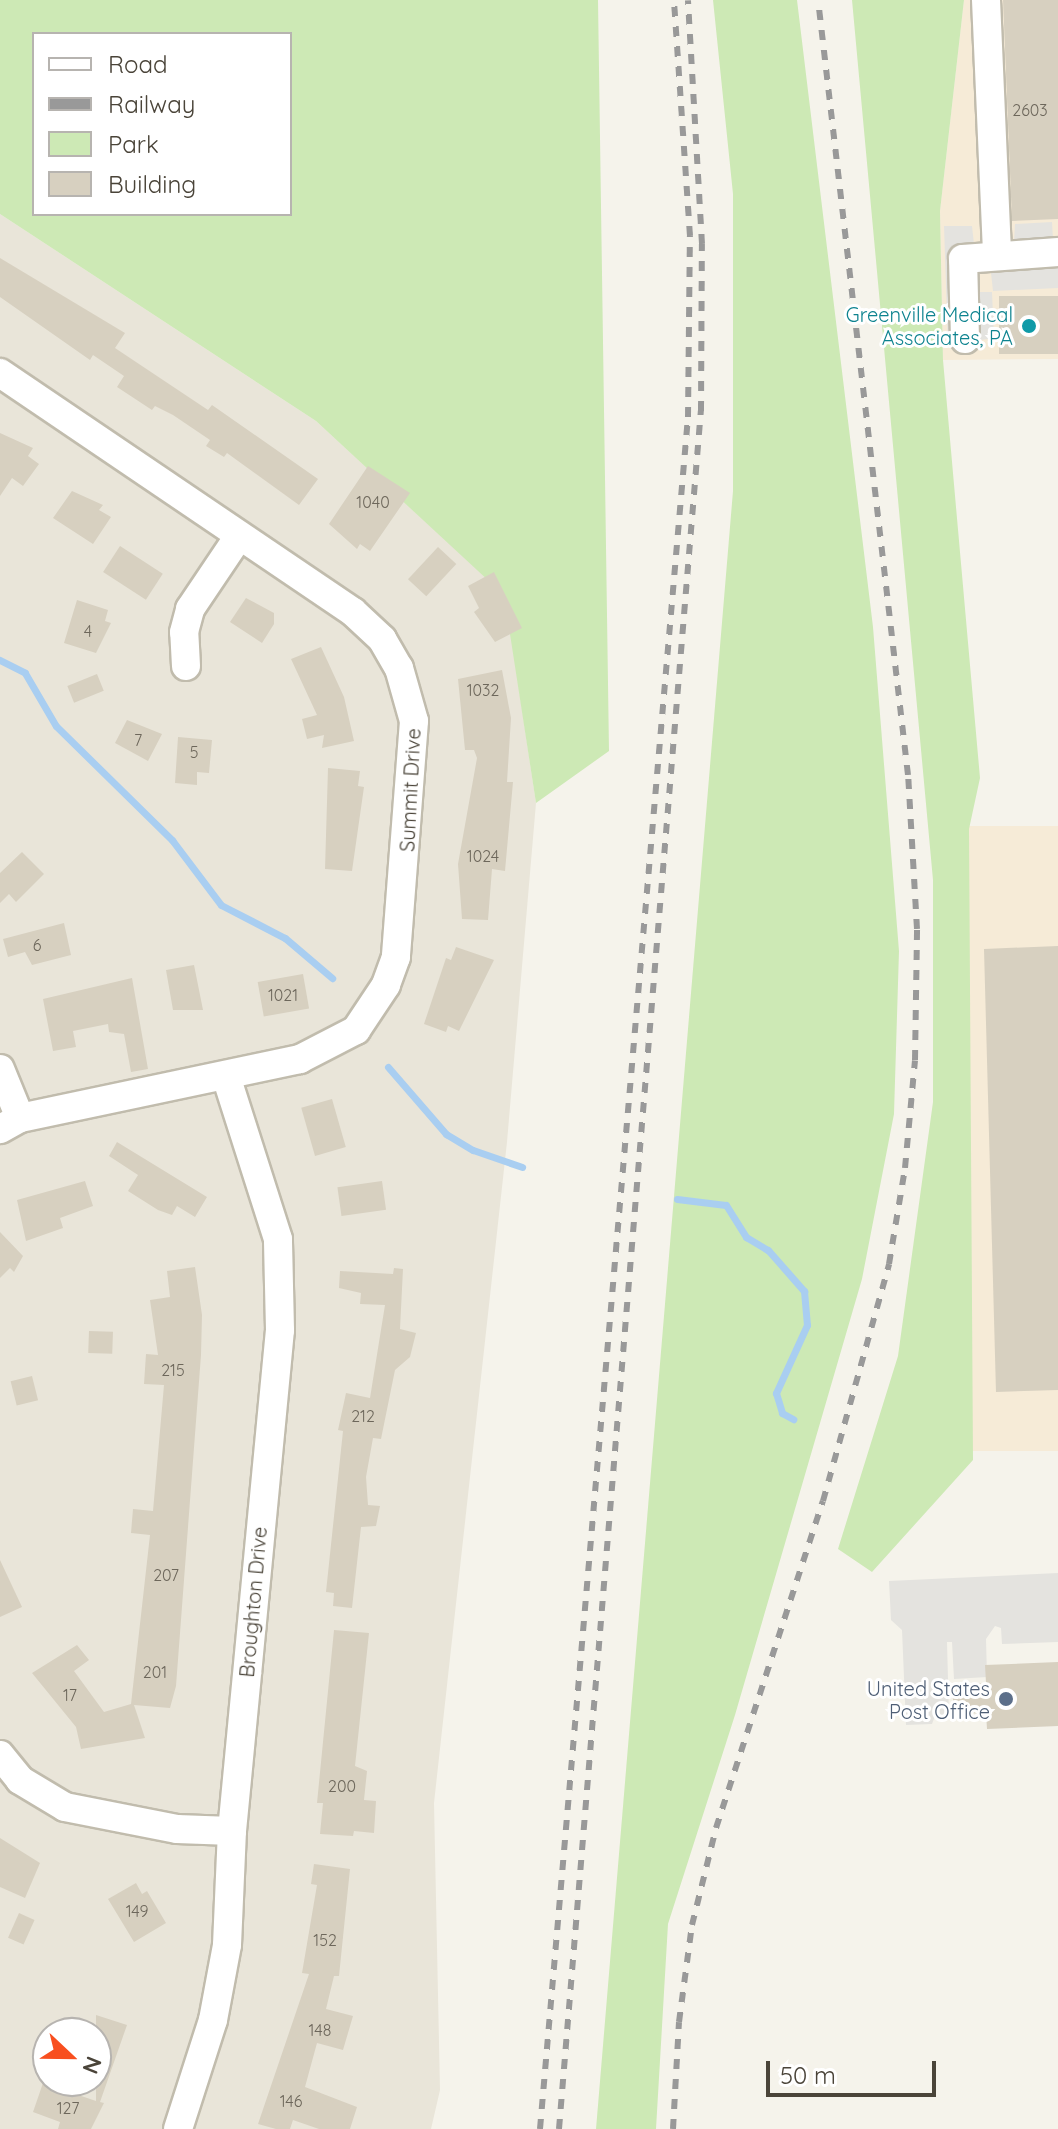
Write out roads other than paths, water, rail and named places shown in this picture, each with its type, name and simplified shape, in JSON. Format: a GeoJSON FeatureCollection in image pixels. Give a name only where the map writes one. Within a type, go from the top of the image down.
{"type":"FeatureCollection","features":[{"type":"Feature","properties":{"kind":"street"},"geometry":{"type":"LineString","coordinates":[[986,0],[997,256]]}},
{"type":"Feature","properties":{"kind":"street"},"geometry":{"type":"LineString","coordinates":[[965,339],[963,259],[1058,252]]}},
{"type":"Feature","properties":{"kind":"street","name":"Summit Drive"},"geometry":{"type":"LineString","coordinates":[[0,373],[353,612],[382,639],[410,695],[414,759],[396,957],[370,1013],[356,1030],[322,1051],[226,1076],[10,1124]]}},
{"type":"Feature","properties":{"kind":"street"},"geometry":{"type":"LineString","coordinates":[[186,666],[184,632],[190,609],[239,536]]}},
{"type":"Feature","properties":{"kind":"street"},"geometry":{"type":"LineString","coordinates":[[0,1069],[10,1124]]}},
{"type":"Feature","properties":{"kind":"street","name":"Broughton Drive"},"geometry":{"type":"LineString","coordinates":[[178,2129],[213,2020],[227,1945],[232,1831],[282,1277],[270,1200],[226,1076]]}},
{"type":"Feature","properties":{"kind":"street"},"geometry":{"type":"LineString","coordinates":[[0,1755],[20,1780],[65,1807],[177,1829],[232,1831]]}},
{"type":"Feature","properties":{"kind":"waterway"},"geometry":{"type":"LineString","coordinates":[[0,660],[25,673],[56,726],[172,840],[221,905],[285,938],[332,978]]}},
{"type":"Feature","properties":{"kind":"waterway"},"geometry":{"type":"LineString","coordinates":[[388,1067],[446,1134],[473,1150],[522,1167]]}},
{"type":"Feature","properties":{"kind":"waterway"},"geometry":{"type":"LineString","coordinates":[[677,1199],[726,1205],[746,1237],[768,1250],[804,1291],[807,1325],[776,1393],[782,1413],[793,1419]]}},
{"type":"Feature","properties":{"kind":"railway"},"geometry":{"type":"LineString","coordinates":[[540,2129],[688,417],[690,236],[674,0]]}},
{"type":"Feature","properties":{"kind":"railway"},"geometry":{"type":"LineString","coordinates":[[559,2129],[701,411],[702,244],[688,0]]}},
{"type":"Feature","properties":{"kind":"railway"},"geometry":{"type":"LineString","coordinates":[[673,2129],[679,2022],[692,1925],[716,1828],[823,1501],[889,1264],[905,1168],[915,1060],[917,929],[908,775],[818,0]]}},
{"type":"Feature","properties":{"kind":"place","name":"Greenville Medical Associates, PA"},"geometry":{"type":"Point","coordinates":[1029,326]}},
{"type":"Feature","properties":{"kind":"place","name":"United States Post Office"},"geometry":{"type":"Point","coordinates":[1006,1699]}}]}
